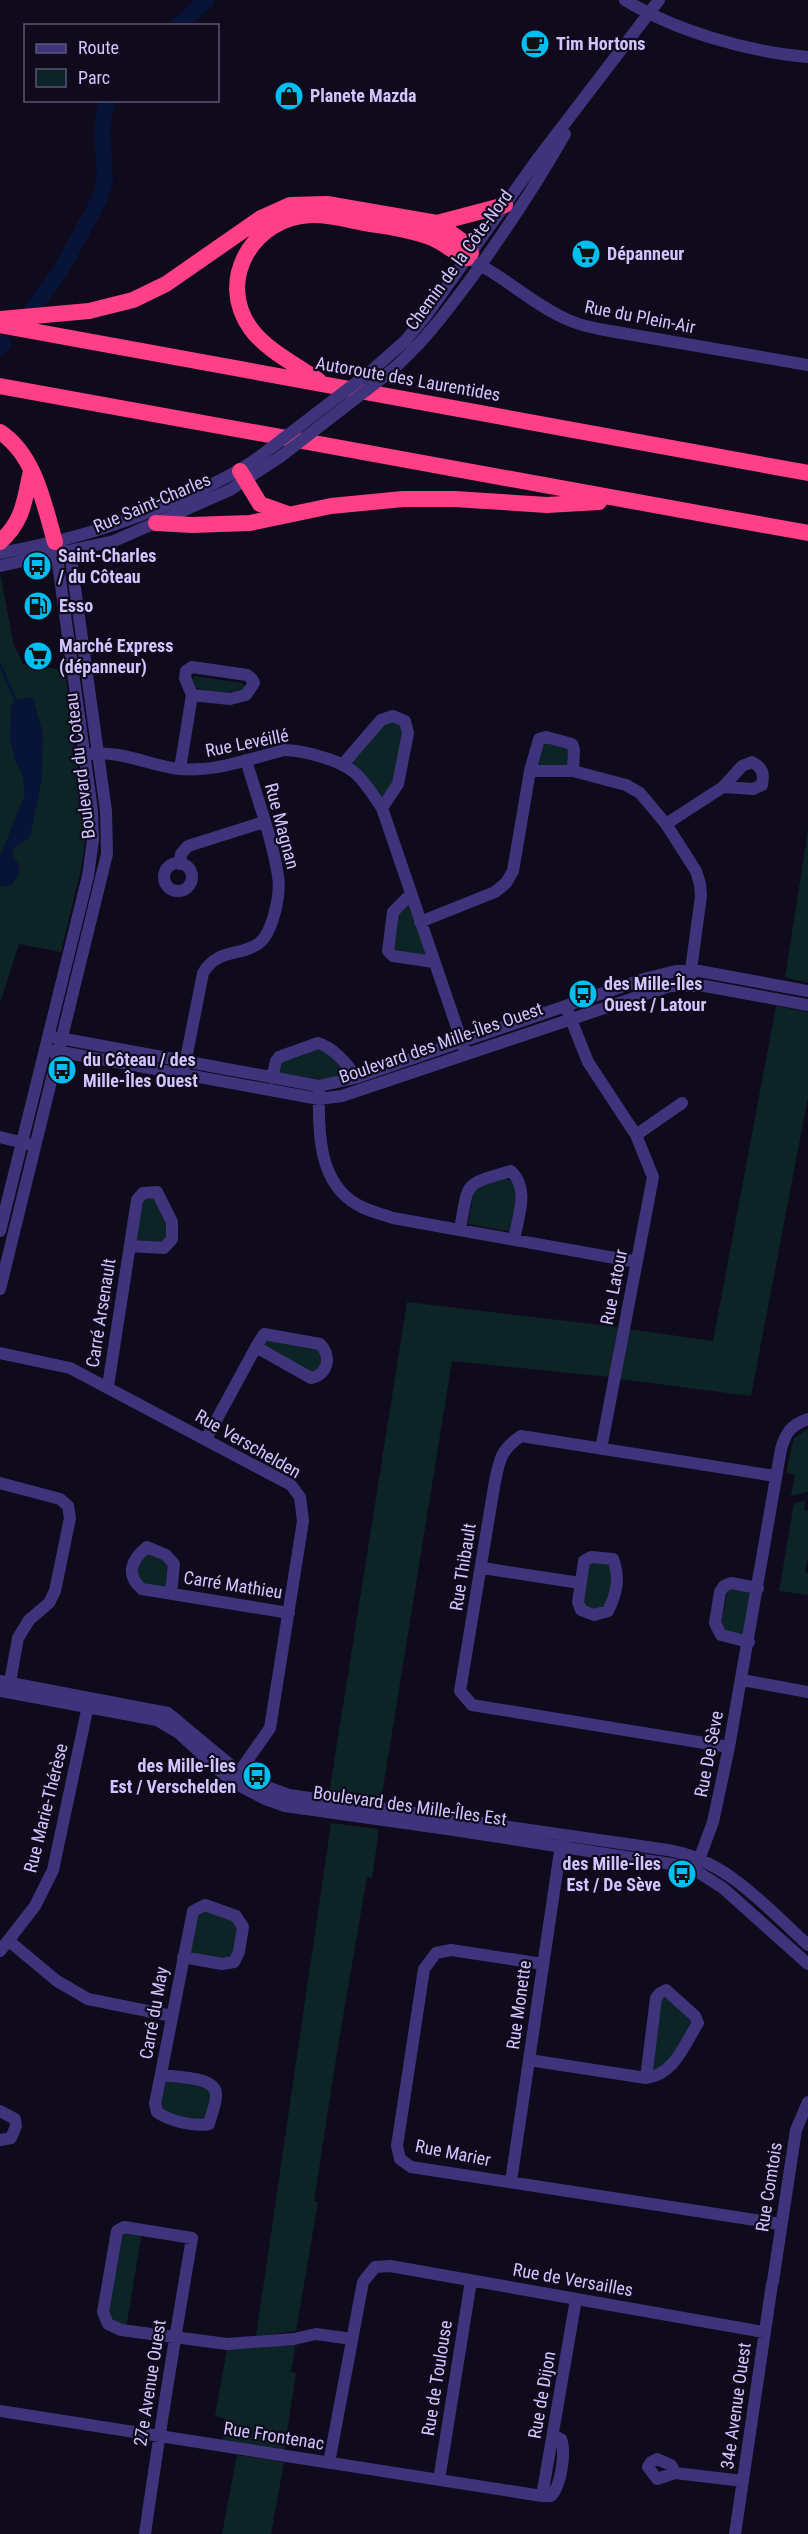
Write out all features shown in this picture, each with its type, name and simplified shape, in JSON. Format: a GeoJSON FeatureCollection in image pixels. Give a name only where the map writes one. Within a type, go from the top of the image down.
{"type":"FeatureCollection","features":[{"type":"Feature","properties":{"kind":"highway"},"geometry":{"type":"LineString","coordinates":[[0,319],[89,311],[133,300],[166,284],[261,218],[290,205],[327,204],[437,223],[505,205]]}},
{"type":"Feature","properties":{"kind":"highway"},"geometry":{"type":"LineString","coordinates":[[324,384],[262,341],[243,316],[237,293],[239,269],[246,252],[258,237],[290,219],[319,215],[416,232],[473,259]]}},
{"type":"Feature","properties":{"kind":"highway"},"geometry":{"type":"LineString","coordinates":[[437,223],[462,241],[473,259]]}},
{"type":"Feature","properties":{"kind":"highway","name":"Autoroute des Laurentides"},"geometry":{"type":"LineString","coordinates":[[0,325],[808,473]]}},
{"type":"Feature","properties":{"kind":"highway"},"geometry":{"type":"LineString","coordinates":[[0,386],[808,532]]}},
{"type":"Feature","properties":{"kind":"highway"},"geometry":{"type":"LineString","coordinates":[[0,432],[21,450],[41,495],[60,550]]}},
{"type":"Feature","properties":{"kind":"highway"},"geometry":{"type":"LineString","coordinates":[[0,542],[13,529],[21,515],[31,471]]}},
{"type":"Feature","properties":{"kind":"highway"},"geometry":{"type":"LineString","coordinates":[[242,476],[260,504],[288,514]]}},
{"type":"Feature","properties":{"kind":"highway"},"geometry":{"type":"LineString","coordinates":[[156,523],[240,524],[267,521],[288,514],[356,503],[403,499],[547,505],[627,500]]}},
{"type":"Feature","properties":{"kind":"street"},"geometry":{"type":"LineString","coordinates":[[625,0],[648,13],[699,33],[773,52],[808,57]]}},
{"type":"Feature","properties":{"kind":"street","name":"Chemin de la Côte-Nord"},"geometry":{"type":"LineString","coordinates":[[242,476],[280,457],[386,375],[429,334],[505,205],[659,0]]}},
{"type":"Feature","properties":{"kind":"street","name":"Chemin de la Côte-Nord"},"geometry":{"type":"LineString","coordinates":[[242,476],[263,454],[370,372],[419,326],[540,177],[585,98]]}},
{"type":"Feature","properties":{"kind":"street","name":"Rue du Plein-Air"},"geometry":{"type":"LineString","coordinates":[[473,259],[552,312],[588,327],[808,365]]}},
{"type":"Feature","properties":{"kind":"street","name":"Rue Saint-Charles"},"geometry":{"type":"LineString","coordinates":[[0,552],[60,550],[108,543],[156,523],[242,476]]}},
{"type":"Feature","properties":{"kind":"street","name":"Rue Saint-Charles"},"geometry":{"type":"LineString","coordinates":[[0,566],[60,550],[242,476]]}},
{"type":"Feature","properties":{"kind":"street","name":"Boulevard du Coteau"},"geometry":{"type":"LineString","coordinates":[[0,1289],[107,855],[107,818],[98,753],[60,550]]}},
{"type":"Feature","properties":{"kind":"street","name":"Boulevard du Coteau"},"geometry":{"type":"LineString","coordinates":[[0,1231],[92,857],[93,821],[60,550]]}},
{"type":"Feature","properties":{"kind":"street"},"geometry":{"type":"LineString","coordinates":[[180,769],[192,695],[185,678],[186,671],[192,667],[247,675],[254,683],[246,695],[230,699],[192,695]]}},
{"type":"Feature","properties":{"kind":"street"},"geometry":{"type":"LineString","coordinates":[[344,763],[381,720],[393,716],[405,721],[408,733],[398,784],[382,808]]}},
{"type":"Feature","properties":{"kind":"street"},"geometry":{"type":"LineString","coordinates":[[420,922],[495,892],[506,884],[513,871],[530,771],[539,739],[546,737],[572,744],[573,771]]}},
{"type":"Feature","properties":{"kind":"street","name":"Rue Levéillé"},"geometry":{"type":"LineString","coordinates":[[85,755],[98,753],[180,769],[199,770],[284,750],[299,750],[344,763],[363,780],[382,808],[466,1054]]}},
{"type":"Feature","properties":{"kind":"street","name":"Rue Magnan"},"geometry":{"type":"LineString","coordinates":[[183,1075],[203,973],[209,963],[218,957],[256,945],[266,936],[272,923],[279,877],[246,760]]}},
{"type":"Feature","properties":{"kind":"street"},"geometry":{"type":"LineString","coordinates":[[530,771],[573,771],[626,785],[640,794],[666,824],[696,872],[700,884],[701,896],[690,984]]}},
{"type":"Feature","properties":{"kind":"street"},"geometry":{"type":"LineString","coordinates":[[666,824],[723,787]]}},
{"type":"Feature","properties":{"kind":"street"},"geometry":{"type":"LineString","coordinates":[[180,864],[181,854],[188,846],[264,822]]}},
{"type":"Feature","properties":{"kind":"street"},"geometry":{"type":"LineString","coordinates":[[411,894],[393,912],[388,951],[393,956],[434,962]]}},
{"type":"Feature","properties":{"kind":"street","name":"Boulevard des Mille-Îles Ouest"},"geometry":{"type":"LineString","coordinates":[[49,1036],[319,1086],[355,1078],[647,978],[676,971],[691,970],[808,991]]}},
{"type":"Feature","properties":{"kind":"street","name":"Boulevard des Mille-Îles Ouest"},"geometry":{"type":"LineString","coordinates":[[45,1049],[319,1100],[342,1096],[655,990],[690,984],[808,1005]]}},
{"type":"Feature","properties":{"kind":"street","name":"Rue Latour"},"geometry":{"type":"LineString","coordinates":[[566,1006],[588,1062],[636,1136],[653,1177],[601,1449]]}},
{"type":"Feature","properties":{"kind":"street","name":"Boulevard des Mille-Îles Ouest"},"geometry":{"type":"LineString","coordinates":[[272,1078],[279,1057],[318,1043],[326,1046],[348,1066],[355,1078]]}},
{"type":"Feature","properties":{"kind":"street"},"geometry":{"type":"LineString","coordinates":[[319,1086],[323,1154],[337,1188],[358,1206],[393,1218],[637,1262]]}},
{"type":"Feature","properties":{"kind":"street"},"geometry":{"type":"LineString","coordinates":[[636,1136],[682,1103]]}},
{"type":"Feature","properties":{"kind":"street"},"geometry":{"type":"LineString","coordinates":[[0,1137],[35,1146]]}},
{"type":"Feature","properties":{"kind":"street"},"geometry":{"type":"LineString","coordinates":[[460,1229],[468,1189],[474,1181],[511,1171],[520,1180],[522,1193],[514,1240]]}},
{"type":"Feature","properties":{"kind":"street","name":"Carré Arsenault"},"geometry":{"type":"LineString","coordinates":[[108,1386],[136,1200],[143,1193],[158,1192],[172,1222],[172,1239],[164,1248],[130,1246]]}},
{"type":"Feature","properties":{"kind":"street"},"geometry":{"type":"LineString","coordinates":[[206,1439],[256,1347],[264,1334],[320,1344],[325,1349],[327,1362],[325,1371],[318,1377],[311,1378],[256,1347]]}},
{"type":"Feature","properties":{"kind":"street","name":"Rue Verschelden"},"geometry":{"type":"LineString","coordinates":[[0,1353],[70,1368],[108,1386],[291,1485],[300,1497],[303,1521],[270,1728],[236,1777]]}},
{"type":"Feature","properties":{"kind":"street","name":"Rue De Sève"},"geometry":{"type":"LineString","coordinates":[[698,1864],[713,1822],[729,1747],[749,1642],[775,1476],[786,1433],[796,1423],[808,1419]]}},
{"type":"Feature","properties":{"kind":"street","name":"Rue Thibault"},"geometry":{"type":"LineString","coordinates":[[729,1747],[472,1706],[460,1691],[494,1487],[501,1456],[507,1445],[521,1436],[775,1476]]}},
{"type":"Feature","properties":{"kind":"street"},"geometry":{"type":"LineString","coordinates":[[0,1482],[60,1500],[68,1506],[70,1518],[55,1591],[49,1603],[29,1620],[18,1638],[5,1681]]}},
{"type":"Feature","properties":{"kind":"street"},"geometry":{"type":"LineString","coordinates":[[591,1557],[613,1559],[618,1572],[614,1599],[608,1611],[594,1615],[581,1610],[578,1602],[580,1583],[584,1561],[591,1557]]}},
{"type":"Feature","properties":{"kind":"street"},"geometry":{"type":"LineString","coordinates":[[482,1568],[580,1583]]}},
{"type":"Feature","properties":{"kind":"street"},"geometry":{"type":"LineString","coordinates":[[749,1642],[721,1635],[715,1623],[720,1592],[724,1586],[731,1583],[758,1588]]}},
{"type":"Feature","properties":{"kind":"street","name":"Carré Mathieu"},"geometry":{"type":"LineString","coordinates":[[171,1593],[289,1613]]}},
{"type":"Feature","properties":{"kind":"street"},"geometry":{"type":"LineString","coordinates":[[742,1680],[808,1692]]}},
{"type":"Feature","properties":{"kind":"street","name":"Boulevard des Mille-Îles Est"},"geometry":{"type":"LineString","coordinates":[[5,1681],[88,1702]]}},
{"type":"Feature","properties":{"kind":"street","name":"Boulevard des Mille-Îles Est"},"geometry":{"type":"LineString","coordinates":[[0,1691],[168,1713],[236,1777],[298,1797],[562,1840],[678,1852],[698,1864],[730,1876],[808,1946]]}},
{"type":"Feature","properties":{"kind":"street","name":"Rue Marie-Thérèse"},"geometry":{"type":"LineString","coordinates":[[4,1946],[35,1906],[53,1870],[88,1702]]}},
{"type":"Feature","properties":{"kind":"street","name":"Rue Monette"},"geometry":{"type":"LineString","coordinates":[[511,2181],[562,1840]]}},
{"type":"Feature","properties":{"kind":"street","name":"Boulevard des Mille-Îles Est"},"geometry":{"type":"LineString","coordinates":[[698,1864],[808,1964]]}},
{"type":"Feature","properties":{"kind":"street","name":"Carré du May"},"geometry":{"type":"LineString","coordinates":[[161,2075],[205,2080],[214,2087],[217,2094],[208,2124],[201,2126],[164,2117],[157,2112],[155,2104],[183,1957],[193,1911],[205,1905],[236,1916],[243,1927],[239,1952],[234,1962],[222,1964],[183,1957]]}},
{"type":"Feature","properties":{"kind":"street"},"geometry":{"type":"LineString","coordinates":[[4,1946],[57,1982],[88,1999],[172,2016]]}},
{"type":"Feature","properties":{"kind":"street","name":"Rue Marier"},"geometry":{"type":"LineString","coordinates":[[543,1964],[451,1950],[436,1953],[424,1969],[397,2146],[400,2159],[411,2167],[782,2224]]}},
{"type":"Feature","properties":{"kind":"street"},"geometry":{"type":"LineString","coordinates":[[529,2060],[646,2078],[658,2077],[669,2070],[698,2023],[695,2016],[666,1990],[656,1998],[646,2078]]}},
{"type":"Feature","properties":{"kind":"street","name":"Rue Comtois"},"geometry":{"type":"LineString","coordinates":[[772,2282],[796,2130],[808,2102]]}},
{"type":"Feature","properties":{"kind":"street"},"geometry":{"type":"LineString","coordinates":[[0,2111],[15,2119],[16,2126],[11,2138],[0,2140]]}},
{"type":"Feature","properties":{"kind":"street","name":"27e Avenue Ouest"},"geometry":{"type":"LineString","coordinates":[[145,2534],[192,2238],[124,2227],[117,2231],[103,2312],[108,2324],[121,2330],[175,2337]]}},
{"type":"Feature","properties":{"kind":"street","name":"Rue de Versailles"},"geometry":{"type":"LineString","coordinates":[[352,2339],[363,2282],[375,2267],[390,2266],[764,2332]]}},
{"type":"Feature","properties":{"kind":"street","name":"Rue de Toulouse"},"geometry":{"type":"LineString","coordinates":[[439,2480],[471,2281]]}},
{"type":"Feature","properties":{"kind":"street","name":"34e Avenue Ouest"},"geometry":{"type":"LineString","coordinates":[[735,2534],[772,2282]]}},
{"type":"Feature","properties":{"kind":"street","name":"Rue de Dijon"},"geometry":{"type":"LineString","coordinates":[[542,2496],[576,2299]]}},
{"type":"Feature","properties":{"kind":"street"},"geometry":{"type":"LineString","coordinates":[[175,2337],[227,2344],[294,2339],[316,2334],[352,2339],[329,2463]]}},
{"type":"Feature","properties":{"kind":"street","name":"Rue Frontenac"},"geometry":{"type":"LineString","coordinates":[[0,2411],[542,2496]]}},
{"type":"Feature","properties":{"kind":"street"},"geometry":{"type":"LineString","coordinates":[[675,2473],[743,2481]]}},
{"type":"Feature","properties":{"kind":"green space"},"geometry":{"type":"Polygon","coordinates":[[[0,573],[13,642],[23,664],[65,670],[85,841],[82,865],[61,952],[19,944],[0,1003],[0,886],[11,885],[18,875],[19,864],[12,855],[13,848],[30,837],[43,735],[33,699],[15,760],[23,776],[25,795],[0,857],[0,573]]]}},
{"type":"Feature","properties":{"kind":"green space"},"geometry":{"type":"Polygon","coordinates":[[[195,676],[242,683],[247,688],[227,693],[205,691],[192,685],[191,680],[195,676]]]}},
{"type":"Feature","properties":{"kind":"green space"},"geometry":{"type":"Polygon","coordinates":[[[382,722],[403,722],[396,785],[382,804],[347,764],[382,722]]]}},
{"type":"Feature","properties":{"kind":"green space"},"geometry":{"type":"Polygon","coordinates":[[[540,740],[571,744],[572,770],[531,771],[540,740]]]}},
{"type":"Feature","properties":{"kind":"green space"},"geometry":{"type":"Polygon","coordinates":[[[808,830],[808,983],[785,977],[808,830]]]}},
{"type":"Feature","properties":{"kind":"green space"},"geometry":{"type":"Polygon","coordinates":[[[410,897],[432,960],[391,950],[395,914],[410,897]]]}},
{"type":"Feature","properties":{"kind":"green space"},"geometry":{"type":"Polygon","coordinates":[[[776,1006],[808,1012],[808,1097],[751,1396],[619,1379],[629,1329],[713,1341],[776,1006]]]}},
{"type":"Feature","properties":{"kind":"green space"},"geometry":{"type":"Polygon","coordinates":[[[317,1049],[329,1054],[336,1061],[343,1071],[342,1075],[323,1080],[279,1073],[282,1062],[294,1057],[296,1059],[296,1056],[317,1049]]]}},
{"type":"Feature","properties":{"kind":"green space"},"geometry":{"type":"Polygon","coordinates":[[[504,1178],[517,1184],[512,1232],[468,1224],[474,1188],[504,1178]]]}},
{"type":"Feature","properties":{"kind":"green space"},"geometry":{"type":"Polygon","coordinates":[[[155,1194],[169,1222],[168,1237],[161,1243],[133,1243],[139,1201],[155,1194]]]}},
{"type":"Feature","properties":{"kind":"green space"},"geometry":{"type":"Polygon","coordinates":[[[407,1302],[618,1327],[609,1377],[452,1361],[381,1801],[329,1794],[407,1302]]]}},
{"type":"Feature","properties":{"kind":"green space"},"geometry":{"type":"Polygon","coordinates":[[[268,1339],[319,1346],[324,1362],[315,1374],[264,1348],[268,1339]]]}},
{"type":"Feature","properties":{"kind":"green space"},"geometry":{"type":"Polygon","coordinates":[[[808,1429],[808,1492],[791,1496],[795,1475],[786,1473],[794,1438],[808,1429]]]}},
{"type":"Feature","properties":{"kind":"green space"},"geometry":{"type":"Polygon","coordinates":[[[805,1501],[804,1510],[808,1511],[808,1556],[805,1572],[808,1573],[808,1595],[779,1591],[794,1503],[805,1501]]]}},
{"type":"Feature","properties":{"kind":"green space"},"geometry":{"type":"Polygon","coordinates":[[[146,1553],[161,1557],[168,1563],[168,1588],[145,1585],[135,1580],[139,1559],[146,1553]]]}},
{"type":"Feature","properties":{"kind":"green space"},"geometry":{"type":"Polygon","coordinates":[[[613,1559],[608,1611],[581,1610],[584,1561],[613,1559]]]}},
{"type":"Feature","properties":{"kind":"green space"},"geometry":{"type":"Polygon","coordinates":[[[728,1589],[751,1592],[743,1635],[726,1631],[721,1624],[728,1589]]]}},
{"type":"Feature","properties":{"kind":"green space"},"geometry":{"type":"Polygon","coordinates":[[[331,1823],[379,1829],[372,1878],[367,1877],[337,2052],[314,2201],[318,2202],[296,2331],[256,2336],[331,1823]]]}},
{"type":"Feature","properties":{"kind":"green space"},"geometry":{"type":"Polygon","coordinates":[[[205,1905],[243,1927],[234,1962],[183,1957],[193,1911],[205,1905]]]}},
{"type":"Feature","properties":{"kind":"green space"},"geometry":{"type":"Polygon","coordinates":[[[669,1998],[690,2017],[692,2024],[666,2068],[657,2071],[652,2069],[660,2001],[669,1998]]]}},
{"type":"Feature","properties":{"kind":"green space"},"geometry":{"type":"Polygon","coordinates":[[[161,2075],[214,2087],[209,2124],[157,2112],[161,2075]]]}},
{"type":"Feature","properties":{"kind":"green space"},"geometry":{"type":"Polygon","coordinates":[[[120,2231],[142,2231],[126,2329],[110,2322],[106,2312],[120,2231]]]}},
{"type":"Feature","properties":{"kind":"green space"},"geometry":{"type":"Polygon","coordinates":[[[296,2341],[291,2372],[296,2373],[284,2452],[222,2442],[226,2419],[215,2416],[227,2349],[296,2341]]]}},
{"type":"Feature","properties":{"kind":"green space"},"geometry":{"type":"Polygon","coordinates":[[[237,2455],[284,2462],[271,2534],[222,2534],[237,2455]]]}},
{"type":"Feature","properties":{"kind":"water"},"geometry":{"type":"Polygon","coordinates":[[[28,697],[33,699],[43,735],[42,779],[30,837],[13,848],[12,855],[19,864],[18,875],[11,885],[0,887],[0,857],[25,795],[23,776],[15,760],[10,740],[11,706],[15,701],[28,697]]]}},
{"type":"Feature","properties":{"kind":"waterway"},"geometry":{"type":"LineString","coordinates":[[179,24],[207,0]]}},
{"type":"Feature","properties":{"kind":"waterway"},"geometry":{"type":"LineString","coordinates":[[33,308],[60,272],[99,200],[105,179],[102,130],[107,102]]}},
{"type":"Feature","properties":{"kind":"waterway"},"geometry":{"type":"LineString","coordinates":[[0,347],[3,343]]}},
{"type":"Feature","properties":{"kind":"waterway"},"geometry":{"type":"LineString","coordinates":[[0,664],[17,704]]}},
{"type":"Feature","properties":{"kind":"place","name":"Tim Hortons"},"geometry":{"type":"Point","coordinates":[535,44]}},
{"type":"Feature","properties":{"kind":"place","name":"Planete Mazda"},"geometry":{"type":"Point","coordinates":[289,96]}},
{"type":"Feature","properties":{"kind":"place","name":"Dépanneur"},"geometry":{"type":"Point","coordinates":[586,254]}},
{"type":"Feature","properties":{"kind":"place","name":"Saint-Charles / du Côteau"},"geometry":{"type":"Point","coordinates":[37,566]}},
{"type":"Feature","properties":{"kind":"place","name":"Esso"},"geometry":{"type":"Point","coordinates":[38,606]}},
{"type":"Feature","properties":{"kind":"place","name":"Marché Express (dépanneur)"},"geometry":{"type":"Point","coordinates":[38,656]}},
{"type":"Feature","properties":{"kind":"place","name":"des Mille-Îles Ouest / Latour"},"geometry":{"type":"Point","coordinates":[583,994]}},
{"type":"Feature","properties":{"kind":"place","name":"du Côteau / des Mille-Îles Ouest"},"geometry":{"type":"Point","coordinates":[62,1070]}},
{"type":"Feature","properties":{"kind":"place","name":"des Mille-Îles Est / Verschelden"},"geometry":{"type":"Point","coordinates":[257,1776]}},
{"type":"Feature","properties":{"kind":"place","name":"des Mille-Îles Est / De Sève"},"geometry":{"type":"Point","coordinates":[682,1874]}}]}
